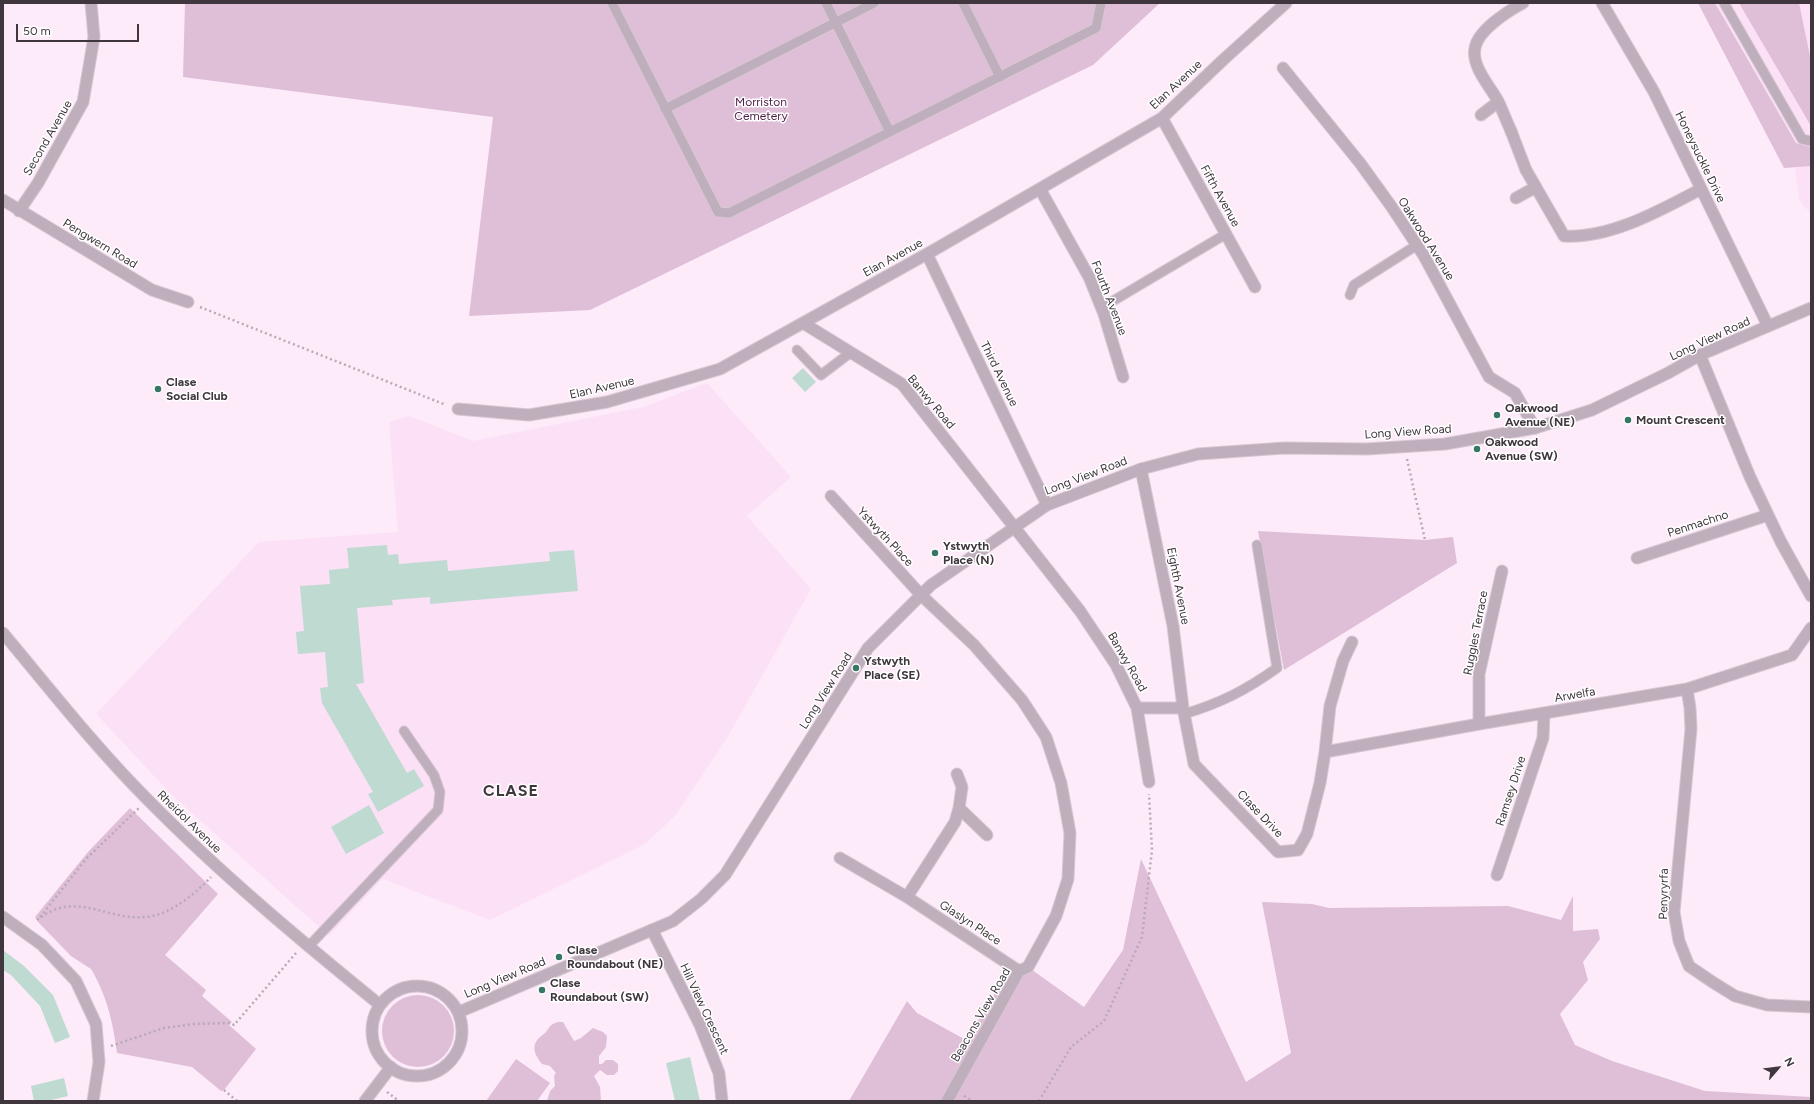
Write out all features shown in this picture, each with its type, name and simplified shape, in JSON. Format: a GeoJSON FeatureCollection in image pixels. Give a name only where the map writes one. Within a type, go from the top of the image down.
{"type":"FeatureCollection","features":[{"type":"Feature","properties":{"kind":"street","name":"Second Avenue"},"geometry":{"type":"LineString","coordinates":[[19,211],[38,183],[83,102],[94,37],[91,3]]}},
{"type":"Feature","properties":{"kind":"street","name":"Elan Avenue"},"geometry":{"type":"LineString","coordinates":[[458,409],[529,415],[607,402],[720,369],[1040,190],[1162,118],[1286,3]]}},
{"type":"Feature","properties":{"kind":"street"},"geometry":{"type":"LineString","coordinates":[[1523,3],[1504,14],[1480,37],[1474,48],[1476,65],[1498,102],[1526,170],[1564,236],[1580,237],[1598,234],[1656,212],[1701,189]]}},
{"type":"Feature","properties":{"kind":"street","name":"Honeysuckle Drive"},"geometry":{"type":"LineString","coordinates":[[1602,3],[1654,92],[1768,326]]}},
{"type":"Feature","properties":{"kind":"street","name":"Oakwood Avenue"},"geometry":{"type":"LineString","coordinates":[[1283,68],[1360,163],[1417,245],[1489,377],[1515,393],[1535,428]]}},
{"type":"Feature","properties":{"kind":"street"},"geometry":{"type":"LineString","coordinates":[[1481,115],[1498,102]]}},
{"type":"Feature","properties":{"kind":"street","name":"Fifth Avenue"},"geometry":{"type":"LineString","coordinates":[[1162,118],[1256,287]]}},
{"type":"Feature","properties":{"kind":"street"},"geometry":{"type":"LineString","coordinates":[[1516,198],[1536,187]]}},
{"type":"Feature","properties":{"kind":"street","name":"Fourth Avenue"},"geometry":{"type":"LineString","coordinates":[[1040,190],[1089,277],[1101,308],[1123,377]]}},
{"type":"Feature","properties":{"kind":"street","name":"Pengwern Road"},"geometry":{"type":"LineString","coordinates":[[3,200],[152,290],[188,302]]}},
{"type":"Feature","properties":{"kind":"street","name":"Third Avenue"},"geometry":{"type":"LineString","coordinates":[[927,254],[1047,505]]}},
{"type":"Feature","properties":{"kind":"street","name":"Long View Road"},"geometry":{"type":"LineString","coordinates":[[458,1012],[673,921],[702,899],[725,875],[868,648],[931,585],[1047,505],[1141,469],[1198,454],[1284,448],[1367,449],[1445,444],[1535,428],[1592,410],[1668,373],[1700,355],[1811,308]]}},
{"type":"Feature","properties":{"kind":"street","name":"Banwy Road"},"geometry":{"type":"LineString","coordinates":[[803,323],[902,384],[1080,611],[1116,665],[1137,708],[1149,782]]}},
{"type":"Feature","properties":{"kind":"street"},"geometry":{"type":"LineString","coordinates":[[1700,355],[1750,477],[1781,542],[1811,596]]}},
{"type":"Feature","properties":{"kind":"street","name":"Eighth Avenue"},"geometry":{"type":"LineString","coordinates":[[1141,469],[1173,626],[1183,711]]}},
{"type":"Feature","properties":{"kind":"street","name":"Ystwyth Place"},"geometry":{"type":"LineString","coordinates":[[831,496],[921,595]]}},
{"type":"Feature","properties":{"kind":"street","name":"Penmachno"},"geometry":{"type":"LineString","coordinates":[[1637,558],[1768,515]]}},
{"type":"Feature","properties":{"kind":"street","name":"Ruggles Terrace"},"geometry":{"type":"LineString","coordinates":[[1478,724],[1479,674],[1502,571]]}},
{"type":"Feature","properties":{"kind":"street","name":"Beacons View Road"},"geometry":{"type":"LineString","coordinates":[[921,595],[974,645],[1022,700],[1046,737],[1061,783],[1070,833],[1068,879],[1056,916],[1028,968],[1019,971],[947,1101]]}},
{"type":"Feature","properties":{"kind":"street","name":"Arwelfa"},"geometry":{"type":"LineString","coordinates":[[1325,752],[1478,724],[1687,689],[1792,655],[1811,628]]}},
{"type":"Feature","properties":{"kind":"street","name":"Rheidol Avenue"},"geometry":{"type":"LineString","coordinates":[[3,633],[94,742],[147,799],[219,869],[306,945],[380,1005]]}},
{"type":"Feature","properties":{"kind":"street"},"geometry":{"type":"LineString","coordinates":[[1325,752],[1330,706],[1342,661],[1352,642]]}},
{"type":"Feature","properties":{"kind":"street","name":"Penyryrfa"},"geometry":{"type":"LineString","coordinates":[[1687,689],[1691,728],[1674,912],[1679,941],[1689,966],[1735,996],[1767,1005],[1811,1007]]}},
{"type":"Feature","properties":{"kind":"street"},"geometry":{"type":"LineString","coordinates":[[1137,708],[1183,711]]}},
{"type":"Feature","properties":{"kind":"street","name":"Clase Drive"},"geometry":{"type":"LineString","coordinates":[[1183,711],[1194,764],[1278,852],[1298,850],[1307,834],[1325,752]]}},
{"type":"Feature","properties":{"kind":"street","name":"Ramsey Drive"},"geometry":{"type":"LineString","coordinates":[[1497,875],[1542,738],[1544,714]]}},
{"type":"Feature","properties":{"kind":"street"},"geometry":{"type":"LineString","coordinates":[[907,897],[955,822],[962,787],[957,774]]}},
{"type":"Feature","properties":{"kind":"street"},"geometry":{"type":"LineString","coordinates":[[959,808],[987,835]]}},
{"type":"Feature","properties":{"kind":"street","name":"Glaslyn Place"},"geometry":{"type":"LineString","coordinates":[[840,858],[907,897],[1019,971]]}},
{"type":"Feature","properties":{"kind":"street"},"geometry":{"type":"LineString","coordinates":[[3,917],[42,945],[76,981],[96,1024],[99,1062],[93,1101]]}},
{"type":"Feature","properties":{"kind":"street","name":"Hill View Crescent"},"geometry":{"type":"LineString","coordinates":[[652,930],[700,1025],[719,1073],[722,1101]]}},
{"type":"Feature","properties":{"kind":"street"},"geometry":{"type":"LineString","coordinates":[[424,986],[443,994],[451,1001],[458,1012],[462,1032],[457,1051],[451,1061],[438,1070],[419,1076],[406,1074],[391,1067],[382,1058],[374,1042],[373,1023],[380,1005],[391,994],[404,987],[424,986]]}},
{"type":"Feature","properties":{"kind":"street"},"geometry":{"type":"LineString","coordinates":[[365,1101],[391,1067]]}},
{"type":"Feature","properties":{"kind":"lane"},"geometry":{"type":"LineString","coordinates":[[612,3],[718,212],[729,213],[1096,28],[1101,3]]}},
{"type":"Feature","properties":{"kind":"lane"},"geometry":{"type":"LineString","coordinates":[[826,3],[890,132]]}},
{"type":"Feature","properties":{"kind":"lane"},"geometry":{"type":"LineString","coordinates":[[665,109],[874,3]]}},
{"type":"Feature","properties":{"kind":"lane"},"geometry":{"type":"LineString","coordinates":[[963,3],[1000,77]]}},
{"type":"Feature","properties":{"kind":"lane"},"geometry":{"type":"LineString","coordinates":[[1724,3],[1802,139],[1811,141]]}},
{"type":"Feature","properties":{"kind":"lane"},"geometry":{"type":"LineString","coordinates":[[1101,308],[1226,234]]}},
{"type":"Feature","properties":{"kind":"lane"},"geometry":{"type":"LineString","coordinates":[[1350,295],[1354,284],[1417,245]]}},
{"type":"Feature","properties":{"kind":"lane"},"geometry":{"type":"LineString","coordinates":[[797,350],[821,374],[850,353]]}},
{"type":"Feature","properties":{"kind":"lane"},"geometry":{"type":"LineString","coordinates":[[1183,711],[1212,706],[1228,699],[1245,690],[1277,668],[1257,545]]}},
{"type":"Feature","properties":{"kind":"lane"},"geometry":{"type":"LineString","coordinates":[[306,945],[438,810],[440,792],[434,775],[404,731]]}},
{"type":"Feature","properties":{"kind":"path"},"geometry":{"type":"LineString","coordinates":[[188,302],[458,409]]}},
{"type":"Feature","properties":{"kind":"path"},"geometry":{"type":"LineString","coordinates":[[1404,447],[1425,540]]}},
{"type":"Feature","properties":{"kind":"path"},"geometry":{"type":"LineString","coordinates":[[1040,1101],[1071,1047],[1104,1021],[1142,937],[1152,850],[1149,782]]}},
{"type":"Feature","properties":{"kind":"path"},"geometry":{"type":"LineString","coordinates":[[134,812],[86,859],[37,920],[54,910],[73,906],[98,909],[131,918],[156,916],[175,906],[206,883]]}},
{"type":"Feature","properties":{"kind":"path"},"geometry":{"type":"LineString","coordinates":[[98,1048],[116,1046],[164,1028],[231,1023],[234,1025],[306,945]]}},
{"type":"Feature","properties":{"kind":"path"},"geometry":{"type":"LineString","coordinates":[[224,1090],[237,1101]]}},
{"type":"Feature","properties":{"kind":"shaded area"},"geometry":{"type":"Polygon","coordinates":[[[1698,3],[1811,3],[1811,212],[1804,207],[1799,199],[1795,167],[1784,168],[1698,3]]]}},
{"type":"Feature","properties":{"kind":"shaded area"},"geometry":{"type":"Polygon","coordinates":[[[707,383],[791,477],[747,516],[811,589],[727,738],[675,816],[645,844],[490,920],[383,879],[329,936],[171,794],[96,714],[259,542],[398,532],[389,422],[409,416],[473,441],[643,407],[707,383]]]}},
{"type":"Feature","properties":{"kind":"green space","name":"Morriston Cemetery"},"geometry":{"type":"Polygon","coordinates":[[[185,3],[1160,3],[1093,65],[590,310],[469,316],[493,117],[183,77],[185,3]]]}},
{"type":"Feature","properties":{"kind":"green space"},"geometry":{"type":"Polygon","coordinates":[[[1698,3],[1715,3],[1796,143],[1811,147],[1811,166],[1784,168],[1698,3]]]}},
{"type":"Feature","properties":{"kind":"green space"},"geometry":{"type":"Polygon","coordinates":[[[1739,3],[1799,3],[1811,61],[1811,126],[1739,3]]]}},
{"type":"Feature","properties":{"kind":"green space"},"geometry":{"type":"Polygon","coordinates":[[[1258,531],[1425,540],[1453,537],[1457,563],[1284,670],[1258,531]]]}},
{"type":"Feature","properties":{"kind":"green space"},"geometry":{"type":"Polygon","coordinates":[[[130,808],[218,894],[165,955],[206,990],[202,996],[232,1022],[229,1025],[256,1049],[224,1090],[221,1091],[192,1067],[117,1053],[112,1022],[103,993],[91,969],[71,956],[35,917],[88,852],[130,808]]]}},
{"type":"Feature","properties":{"kind":"green space"},"geometry":{"type":"Polygon","coordinates":[[[1141,859],[1246,1082],[1291,1053],[1262,902],[1312,904],[1329,908],[1508,906],[1561,920],[1573,896],[1573,931],[1598,929],[1600,939],[1583,962],[1588,980],[1560,1014],[1575,1045],[1612,1061],[1705,1091],[1811,1097],[1811,1101],[849,1101],[907,1001],[917,1013],[966,1040],[1005,977],[1028,967],[1084,1007],[1123,950],[1141,859]]]}},
{"type":"Feature","properties":{"kind":"green space"},"geometry":{"type":"Polygon","coordinates":[[[411,995],[425,995],[432,997],[444,1005],[452,1017],[454,1031],[452,1045],[444,1057],[432,1065],[425,1067],[411,1067],[404,1065],[392,1057],[384,1045],[382,1038],[382,1024],[384,1017],[392,1005],[404,997],[411,995]]]}},
{"type":"Feature","properties":{"kind":"green space"},"geometry":{"type":"Polygon","coordinates":[[[558,1022],[563,1022],[574,1041],[581,1038],[593,1028],[603,1032],[607,1036],[606,1047],[599,1056],[599,1064],[602,1064],[606,1060],[613,1060],[618,1064],[618,1071],[614,1075],[607,1075],[600,1070],[594,1076],[600,1087],[601,1101],[547,1101],[550,1091],[555,1086],[554,1076],[556,1073],[550,1066],[542,1064],[536,1055],[534,1048],[536,1041],[551,1026],[558,1022]]]}},
{"type":"Feature","properties":{"kind":"green space"},"geometry":{"type":"Polygon","coordinates":[[[516,1059],[550,1083],[537,1101],[486,1101],[516,1059]]]}},
{"type":"Feature","properties":{"kind":"building"},"geometry":{"type":"Polygon","coordinates":[[[803,368],[816,382],[805,392],[792,378],[803,368]]]}},
{"type":"Feature","properties":{"kind":"building"},"geometry":{"type":"Polygon","coordinates":[[[387,545],[388,555],[398,554],[399,564],[447,560],[448,571],[550,561],[549,552],[574,550],[578,591],[430,604],[430,597],[392,600],[393,605],[357,608],[364,683],[356,684],[407,773],[414,769],[424,786],[378,812],[368,794],[373,792],[322,703],[320,688],[328,687],[325,652],[298,654],[296,632],[304,631],[300,586],[330,584],[329,570],[349,568],[347,548],[387,545]]]}},
{"type":"Feature","properties":{"kind":"building"},"geometry":{"type":"Polygon","coordinates":[[[369,805],[384,833],[346,854],[331,827],[369,805]]]}},
{"type":"Feature","properties":{"kind":"building"},"geometry":{"type":"Polygon","coordinates":[[[3,950],[24,966],[53,995],[70,1037],[55,1043],[40,1006],[11,975],[3,970],[3,950]]]}},
{"type":"Feature","properties":{"kind":"building"},"geometry":{"type":"Polygon","coordinates":[[[690,1057],[700,1101],[675,1101],[666,1063],[690,1057]]]}},
{"type":"Feature","properties":{"kind":"building"},"geometry":{"type":"Polygon","coordinates":[[[64,1078],[68,1096],[47,1101],[34,1101],[31,1086],[64,1078]]]}},
{"type":"Feature","properties":{"kind":"place","name":"Clase Social Club"},"geometry":{"type":"Point","coordinates":[158,389]}},
{"type":"Feature","properties":{"kind":"place","name":"Oakwood Avenue (NE)"},"geometry":{"type":"Point","coordinates":[1497,415]}},
{"type":"Feature","properties":{"kind":"place","name":"Mount Crescent"},"geometry":{"type":"Point","coordinates":[1628,420]}},
{"type":"Feature","properties":{"kind":"place","name":"Oakwood Avenue (SW)"},"geometry":{"type":"Point","coordinates":[1477,449]}},
{"type":"Feature","properties":{"kind":"place","name":"Ystwyth Place (N)"},"geometry":{"type":"Point","coordinates":[935,553]}},
{"type":"Feature","properties":{"kind":"place","name":"Ystwyth Place (SE)"},"geometry":{"type":"Point","coordinates":[856,668]}},
{"type":"Feature","properties":{"kind":"place","name":"Clase Roundabout (NE)"},"geometry":{"type":"Point","coordinates":[559,957]}},
{"type":"Feature","properties":{"kind":"place","name":"Clase Roundabout (SW)"},"geometry":{"type":"Point","coordinates":[542,990]}},
{"type":"Feature","properties":{"kind":"district","name":"CLASE"},"geometry":{"type":"Point","coordinates":[511,791]}}]}
